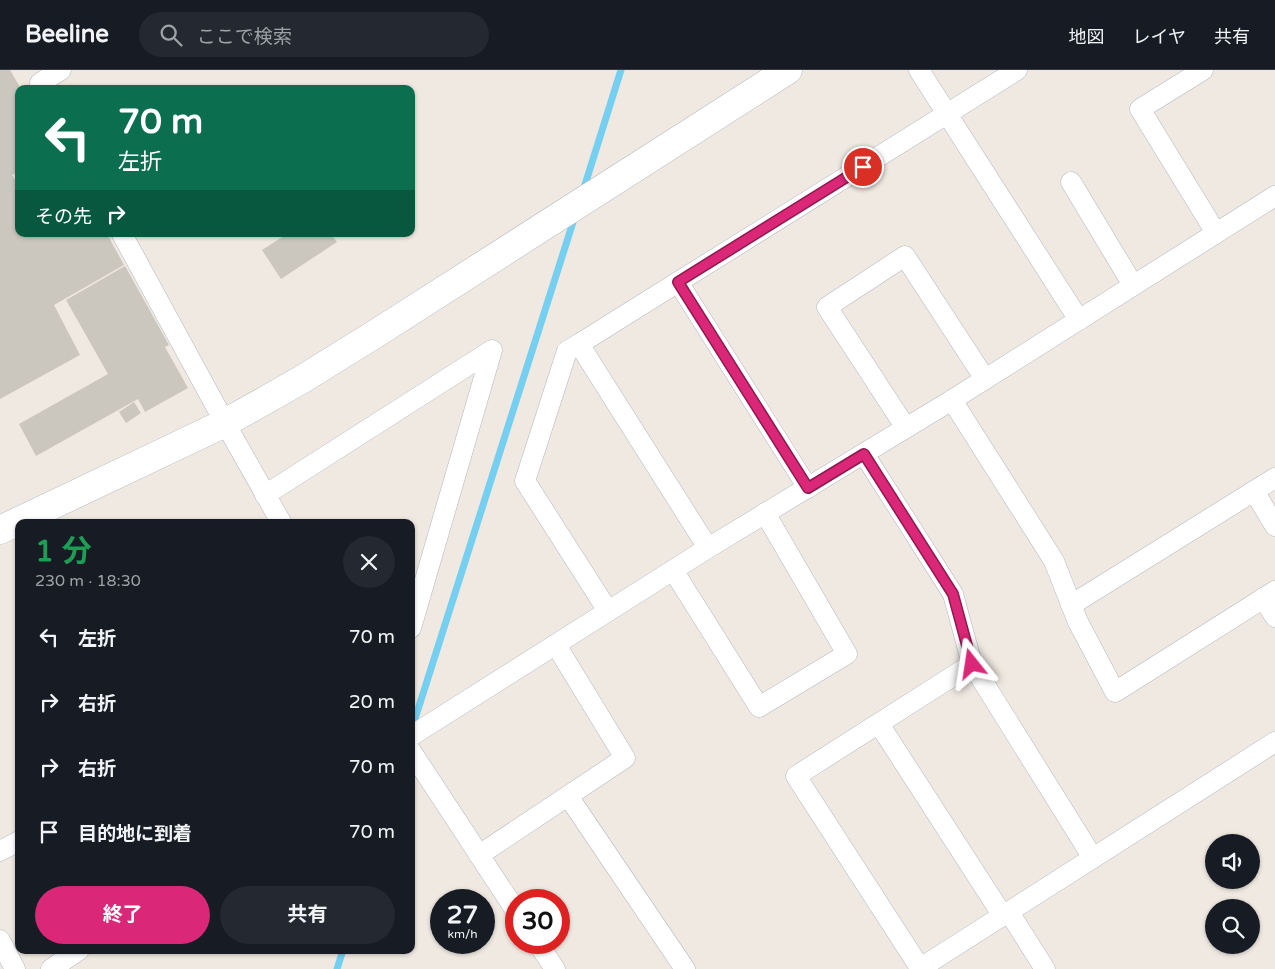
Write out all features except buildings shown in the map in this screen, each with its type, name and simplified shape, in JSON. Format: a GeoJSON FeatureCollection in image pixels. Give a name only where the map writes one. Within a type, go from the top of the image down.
{"type":"FeatureCollection","features":[{"type":"Feature","properties":{"kind":"street"},"geometry":{"type":"LineString","coordinates":[[39,81],[61,70]]}},
{"type":"Feature","properties":{"kind":"street"},"geometry":{"type":"LineString","coordinates":[[23,519],[225,423],[302,380],[788,70]]}},
{"type":"Feature","properties":{"kind":"street"},"geometry":{"type":"LineString","coordinates":[[920,70],[1079,320]]}},
{"type":"Feature","properties":{"kind":"street"},"geometry":{"type":"LineString","coordinates":[[608,611],[525,481],[567,351],[1017,70]]}},
{"type":"Feature","properties":{"kind":"street"},"geometry":{"type":"LineString","coordinates":[[1203,70],[1140,109],[1216,233]]}},
{"type":"Feature","properties":{"kind":"street"},"geometry":{"type":"LineString","coordinates":[[1071,182],[1133,285]]}},
{"type":"Feature","properties":{"kind":"street"},"geometry":{"type":"LineString","coordinates":[[415,733],[708,548],[952,400],[1275,196]]}},
{"type":"Feature","properties":{"kind":"street"},"geometry":{"type":"LineString","coordinates":[[124,237],[279,519]]}},
{"type":"Feature","properties":{"kind":"street"},"geometry":{"type":"LineString","coordinates":[[906,428],[826,307],[905,256],[985,379]]}},
{"type":"Feature","properties":{"kind":"street"},"geometry":{"type":"LineString","coordinates":[[678,282],[808,488]]}},
{"type":"Feature","properties":{"kind":"street"},"geometry":{"type":"LineString","coordinates":[[580,344],[708,548]]}},
{"type":"Feature","properties":{"kind":"street"},"geometry":{"type":"LineString","coordinates":[[266,495],[492,350],[415,614]]}},
{"type":"Feature","properties":{"kind":"street"},"geometry":{"type":"LineString","coordinates":[[952,400],[1054,562],[1078,622],[1115,692],[1269,594],[1275,617]]}},
{"type":"Feature","properties":{"kind":"street"},"geometry":{"type":"LineString","coordinates":[[864,454],[953,594],[972,664],[1093,858]]}},
{"type":"Feature","properties":{"kind":"street"},"geometry":{"type":"LineString","coordinates":[[1071,606],[1275,478]]}},
{"type":"Feature","properties":{"kind":"street"},"geometry":{"type":"LineString","coordinates":[[1254,491],[1275,526]]}},
{"type":"Feature","properties":{"kind":"street"},"geometry":{"type":"LineString","coordinates":[[673,570],[759,706],[847,654],[765,513]]}},
{"type":"Feature","properties":{"kind":"street"},"geometry":{"type":"LineString","coordinates":[[0,530],[15,523]]}},
{"type":"Feature","properties":{"kind":"street"},"geometry":{"type":"LineString","coordinates":[[479,855],[625,758],[556,644]]}},
{"type":"Feature","properties":{"kind":"street"},"geometry":{"type":"LineString","coordinates":[[972,664],[796,776],[920,969],[1275,742]]}},
{"type":"Feature","properties":{"kind":"street"},"geometry":{"type":"LineString","coordinates":[[879,724],[1045,969]]}},
{"type":"Feature","properties":{"kind":"street"},"geometry":{"type":"LineString","coordinates":[[415,757],[505,894]]}},
{"type":"Feature","properties":{"kind":"street"},"geometry":{"type":"LineString","coordinates":[[568,796],[685,969]]}},
{"type":"Feature","properties":{"kind":"street"},"geometry":{"type":"LineString","coordinates":[[0,852],[15,843]]}},
{"type":"Feature","properties":{"kind":"street"},"geometry":{"type":"LineString","coordinates":[[0,940],[15,969]]}},
{"type":"Feature","properties":{"kind":"street"},"geometry":{"type":"LineString","coordinates":[[51,969],[73,954]]}},
{"type":"Feature","properties":{"kind":"street"},"geometry":{"type":"LineString","coordinates":[[545,954],[555,969]]}},
{"type":"Feature","properties":{"kind":"waterway"},"geometry":{"type":"LineString","coordinates":[[583,191],[621,70]]}},
{"type":"Feature","properties":{"kind":"waterway"},"geometry":{"type":"LineString","coordinates":[[415,719],[575,216]]}},
{"type":"Feature","properties":{"kind":"waterway"},"geometry":{"type":"LineString","coordinates":[[337,969],[342,954]]}},
{"type":"Feature","properties":{"kind":"route"},"geometry":{"type":"LineString","coordinates":[[863,167],[678,282],[808,488],[864,454],[953,594],[972,664]]}}]}
